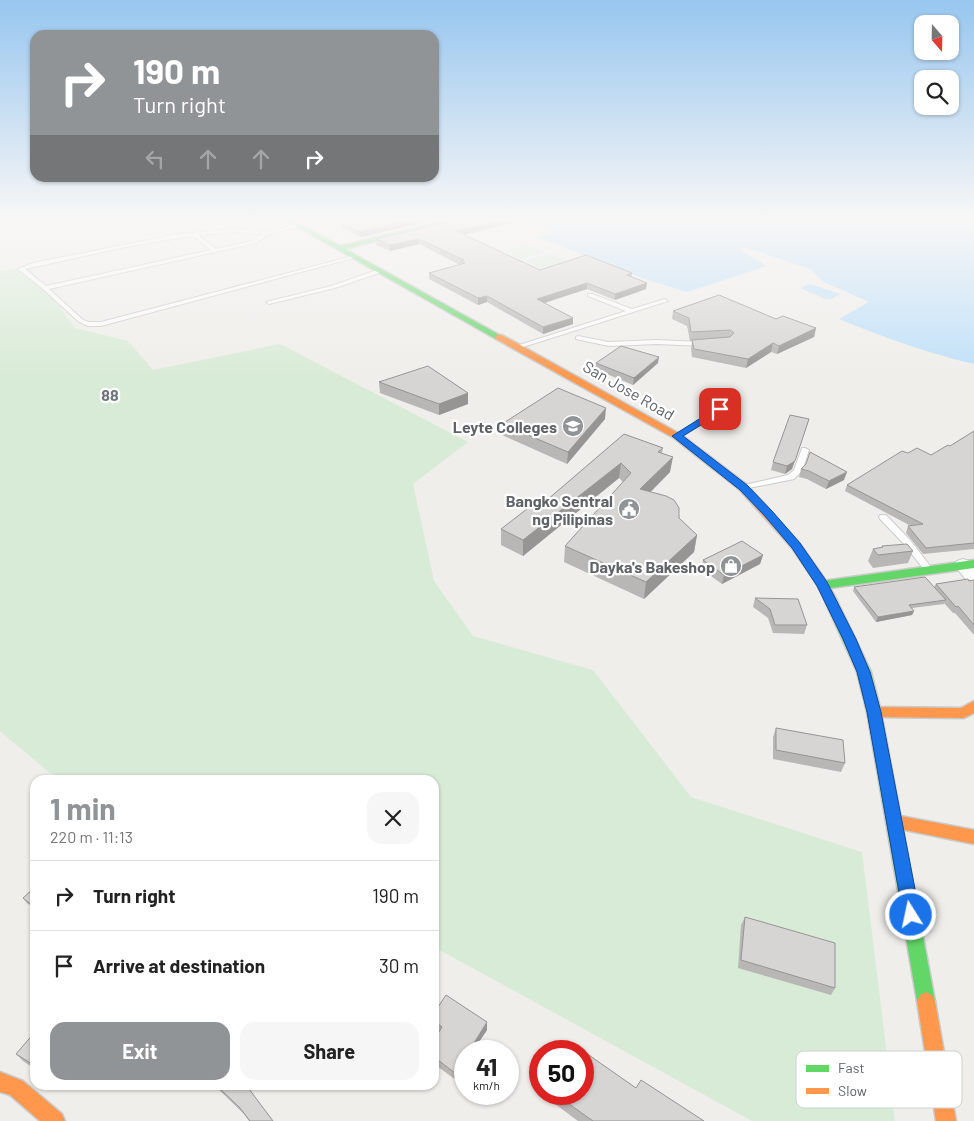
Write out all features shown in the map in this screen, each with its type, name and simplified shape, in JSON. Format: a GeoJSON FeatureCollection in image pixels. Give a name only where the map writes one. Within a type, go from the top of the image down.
{"type":"FeatureCollection","features":[{"type":"Feature","properties":{"kind":"main road","name":"San Jose Road"},"geometry":{"type":"LineString","coordinates":[[384,273],[677,436],[743,488],[768,513],[796,546],[823,585],[864,672],[874,712],[895,822],[934,1051]]}},
{"type":"Feature","properties":{"kind":"main road"},"geometry":{"type":"LineString","coordinates":[[823,585],[928,569],[970,569]]}},
{"type":"Feature","properties":{"kind":"main road"},"geometry":{"type":"LineString","coordinates":[[874,712],[964,713],[974,706]]}},
{"type":"Feature","properties":{"kind":"main road"},"geometry":{"type":"LineString","coordinates":[[895,822],[974,837]]}},
{"type":"Feature","properties":{"kind":"main road"},"geometry":{"type":"LineString","coordinates":[[0,1082],[16,1088],[56,1121]]}},
{"type":"Feature","properties":{"kind":"main road","name":"San Jose Road"},"geometry":{"type":"LineString","coordinates":[[944,1108],[946,1121]]}},
{"type":"Feature","properties":{"kind":"lane"},"geometry":{"type":"LineString","coordinates":[[26,273],[81,321],[88,324],[101,324],[293,273]]}},
{"type":"Feature","properties":{"kind":"lane"},"geometry":{"type":"LineString","coordinates":[[45,288],[110,273]]}},
{"type":"Feature","properties":{"kind":"lane"},"geometry":{"type":"LineString","coordinates":[[269,302],[341,285],[374,273]]}},
{"type":"Feature","properties":{"kind":"lane"},"geometry":{"type":"LineString","coordinates":[[590,295],[630,311]]}},
{"type":"Feature","properties":{"kind":"lane"},"geometry":{"type":"LineString","coordinates":[[518,347],[665,301]]}},
{"type":"Feature","properties":{"kind":"lane"},"geometry":{"type":"LineString","coordinates":[[578,338],[608,344],[710,344]]}},
{"type":"Feature","properties":{"kind":"lane"},"geometry":{"type":"LineString","coordinates":[[677,436],[735,400]]}},
{"type":"Feature","properties":{"kind":"lane"},"geometry":{"type":"LineString","coordinates":[[743,488],[791,477],[798,471],[806,450]]}},
{"type":"Feature","properties":{"kind":"lane"},"geometry":{"type":"LineString","coordinates":[[883,517],[907,542],[928,569]]}},
{"type":"Feature","properties":{"kind":"green space"},"geometry":{"type":"Polygon","coordinates":[[[0,273],[34,273],[75,328],[128,341],[153,370],[280,344],[468,442],[413,484],[434,581],[473,636],[593,670],[691,797],[862,852],[886,1051],[796,1051],[796,1108],[893,1108],[895,1121],[752,1121],[439,950],[439,775],[56,775],[50,773],[0,731],[0,273]]]}},
{"type":"Feature","properties":{"kind":"water"},"geometry":{"type":"Polygon","coordinates":[[[630,273],[744,273],[687,292],[630,273]]]}},
{"type":"Feature","properties":{"kind":"water"},"geometry":{"type":"Polygon","coordinates":[[[815,273],[974,273],[974,364],[905,344],[839,319],[869,302],[824,282],[815,273]]]}},
{"type":"Feature","properties":{"kind":"water"},"geometry":{"type":"Polygon","coordinates":[[[810,284],[841,294],[831,299],[826,299],[800,288],[810,284]]]}},
{"type":"Feature","properties":{"kind":"building"},"geometry":{"type":"Polygon","coordinates":[[[430,273],[631,273],[627,275],[647,283],[615,294],[587,283],[537,299],[573,318],[543,327],[487,296],[478,298],[430,273]]]}},
{"type":"Feature","properties":{"kind":"building"},"geometry":{"type":"Polygon","coordinates":[[[719,295],[776,319],[783,316],[816,328],[779,346],[773,343],[748,359],[694,349],[692,340],[730,337],[734,333],[730,330],[691,332],[689,318],[673,311],[719,295]]]}},
{"type":"Feature","properties":{"kind":"building"},"geometry":{"type":"Polygon","coordinates":[[[621,346],[659,357],[634,378],[596,363],[621,346]]]}},
{"type":"Feature","properties":{"kind":"building"},"geometry":{"type":"Polygon","coordinates":[[[428,366],[468,393],[439,404],[379,382],[428,366]]]}},
{"type":"Feature","properties":{"kind":"building"},"geometry":{"type":"Polygon","coordinates":[[[558,388],[606,408],[568,452],[502,424],[558,388]]]}},
{"type":"Feature","properties":{"kind":"building"},"geometry":{"type":"Polygon","coordinates":[[[790,415],[809,419],[795,461],[787,466],[773,462],[790,415]]]}},
{"type":"Feature","properties":{"kind":"building"},"geometry":{"type":"Polygon","coordinates":[[[974,431],[974,543],[926,548],[908,526],[923,524],[847,485],[902,451],[908,453],[917,448],[931,455],[974,431]]]}},
{"type":"Feature","properties":{"kind":"building"},"geometry":{"type":"Polygon","coordinates":[[[624,434],[663,448],[658,452],[673,457],[640,489],[674,500],[679,508],[679,518],[697,535],[646,582],[565,546],[631,473],[621,463],[523,540],[501,529],[536,502],[540,506],[624,434]]]}},
{"type":"Feature","properties":{"kind":"building"},"geometry":{"type":"Polygon","coordinates":[[[810,452],[847,472],[829,481],[801,469],[806,464],[810,452]]]}},
{"type":"Feature","properties":{"kind":"building"},"geometry":{"type":"Polygon","coordinates":[[[742,541],[763,555],[724,575],[703,560],[742,541]]]}},
{"type":"Feature","properties":{"kind":"building"},"geometry":{"type":"Polygon","coordinates":[[[907,544],[913,551],[878,555],[873,549],[882,546],[907,544]]]}},
{"type":"Feature","properties":{"kind":"building"},"geometry":{"type":"Polygon","coordinates":[[[925,577],[946,600],[909,605],[914,611],[878,617],[854,587],[925,577]]]}},
{"type":"Feature","properties":{"kind":"building"},"geometry":{"type":"Polygon","coordinates":[[[968,579],[969,581],[974,580],[974,625],[936,584],[968,579]]]}},
{"type":"Feature","properties":{"kind":"building"},"geometry":{"type":"Polygon","coordinates":[[[755,598],[798,599],[807,625],[775,625],[770,609],[755,598]]]}},
{"type":"Feature","properties":{"kind":"building"},"geometry":{"type":"Polygon","coordinates":[[[776,728],[843,740],[845,763],[776,750],[776,728]]]}},
{"type":"Feature","properties":{"kind":"building"},"geometry":{"type":"Polygon","coordinates":[[[30,892],[30,904],[23,898],[30,892]]]}},
{"type":"Feature","properties":{"kind":"building"},"geometry":{"type":"Polygon","coordinates":[[[745,917],[835,943],[835,988],[741,960],[745,917]]]}},
{"type":"Feature","properties":{"kind":"building"},"geometry":{"type":"Polygon","coordinates":[[[446,995],[487,1022],[476,1040],[454,1040],[454,1072],[439,1061],[439,1032],[442,1027],[439,1025],[439,1006],[446,995]]]}},
{"type":"Feature","properties":{"kind":"building"},"geometry":{"type":"Polygon","coordinates":[[[30,1038],[30,1063],[16,1054],[30,1038]]]}},
{"type":"Feature","properties":{"kind":"building"},"geometry":{"type":"Polygon","coordinates":[[[594,1059],[636,1088],[641,1080],[704,1121],[593,1121],[570,1105],[594,1105],[594,1059]]]}},
{"type":"Feature","properties":{"kind":"building"},"geometry":{"type":"Polygon","coordinates":[[[221,1090],[250,1090],[273,1121],[250,1121],[240,1108],[221,1090]]]}},
{"type":"Feature","properties":{"kind":"traffic: fast"},"geometry":{"type":"LineString","coordinates":[[384,273],[499,337]]}},
{"type":"Feature","properties":{"kind":"traffic: fast"},"geometry":{"type":"LineString","coordinates":[[823,585],[974,564]]}},
{"type":"Feature","properties":{"kind":"traffic: fast"},"geometry":{"type":"LineString","coordinates":[[830,599],[864,672],[874,712],[926,1001]]}},
{"type":"Feature","properties":{"kind":"traffic: slow"},"geometry":{"type":"LineString","coordinates":[[499,337],[677,436],[743,487],[796,546],[823,585],[830,599]]}},
{"type":"Feature","properties":{"kind":"traffic: slow"},"geometry":{"type":"LineString","coordinates":[[874,712],[964,713],[974,706]]}},
{"type":"Feature","properties":{"kind":"traffic: slow"},"geometry":{"type":"LineString","coordinates":[[895,822],[974,837]]}},
{"type":"Feature","properties":{"kind":"traffic: slow"},"geometry":{"type":"LineString","coordinates":[[926,1001],[934,1051]]}},
{"type":"Feature","properties":{"kind":"traffic: slow"},"geometry":{"type":"LineString","coordinates":[[0,1082],[16,1088],[55,1121]]}},
{"type":"Feature","properties":{"kind":"traffic: slow"},"geometry":{"type":"LineString","coordinates":[[944,1108],[946,1121]]}},
{"type":"Feature","properties":{"kind":"place","name":"Leyte Colleges"},"geometry":{"type":"Point","coordinates":[573,426]}},
{"type":"Feature","properties":{"kind":"place","name":"Bangko Sentral ng Pilipinas"},"geometry":{"type":"Point","coordinates":[629,509]}},
{"type":"Feature","properties":{"kind":"place","name":"Dayka's Bakeshop"},"geometry":{"type":"Point","coordinates":[731,566]}},
{"type":"Feature","properties":{"kind":"district","name":"88"},"geometry":{"type":"Point","coordinates":[110,394]}},
{"type":"Feature","properties":{"kind":"route"},"geometry":{"type":"LineString","coordinates":[[720,409],[677,436],[743,488],[768,513],[796,546],[823,585],[864,672],[874,712],[911,915]]}}]}
